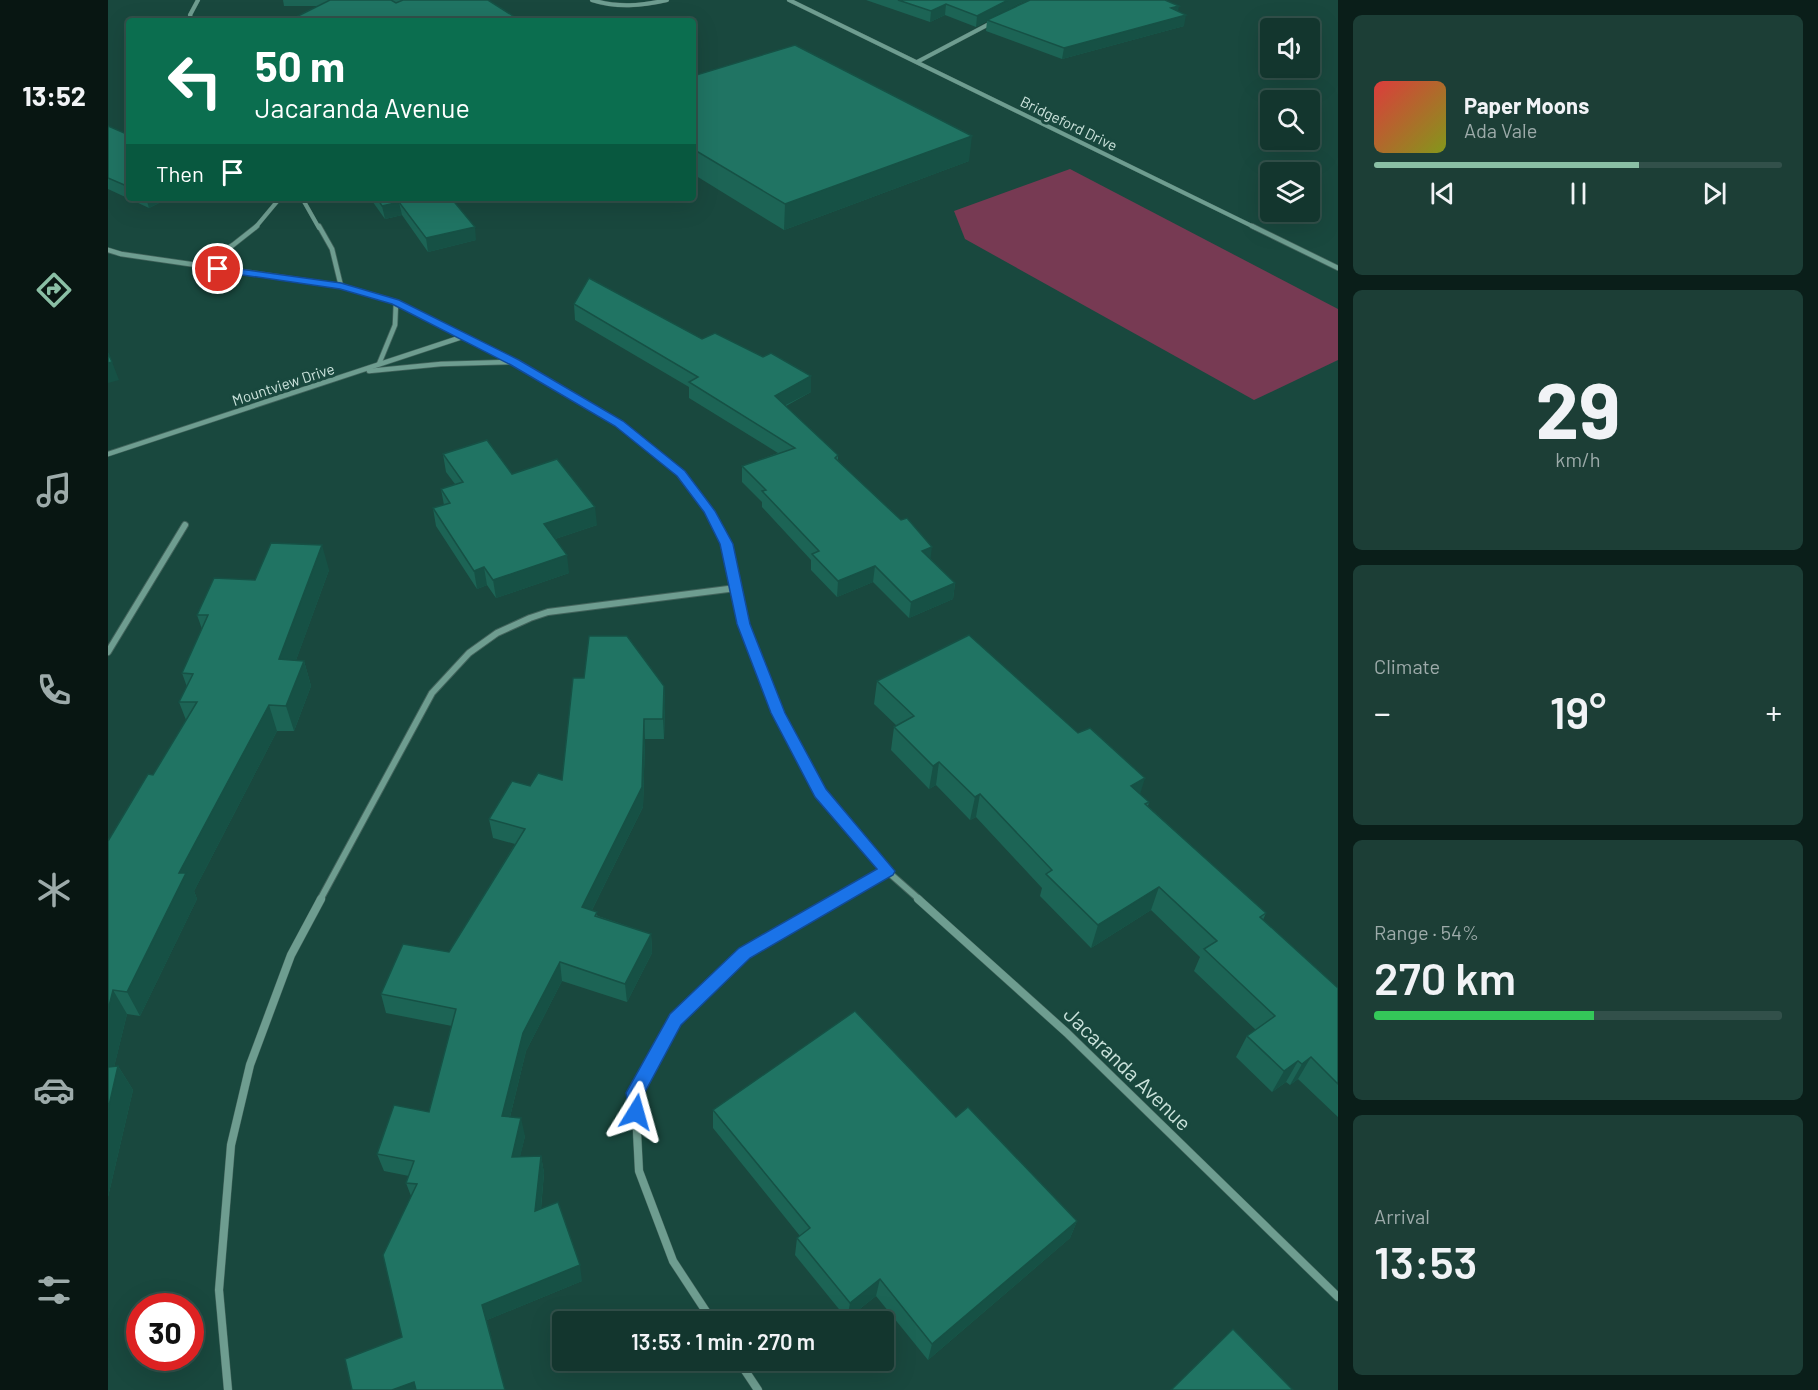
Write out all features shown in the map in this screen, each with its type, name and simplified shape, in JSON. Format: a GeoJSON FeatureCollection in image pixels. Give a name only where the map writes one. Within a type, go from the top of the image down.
{"type":"FeatureCollection","features":[{"type":"Feature","properties":{"kind":"street"},"geometry":{"type":"LineString","coordinates":[[191,18],[190,15],[198,0]]}},
{"type":"Feature","properties":{"kind":"street"},"geometry":{"type":"LineString","coordinates":[[592,0],[610,5],[633,6],[667,0]]}},
{"type":"Feature","properties":{"kind":"street","name":"Bridgeford Drive"},"geometry":{"type":"LineString","coordinates":[[789,0],[1338,268]]}},
{"type":"Feature","properties":{"kind":"street"},"geometry":{"type":"LineString","coordinates":[[917,62],[1001,18]]}},
{"type":"Feature","properties":{"kind":"street"},"geometry":{"type":"LineString","coordinates":[[200,266],[233,248],[266,217],[278,201]]}},
{"type":"Feature","properties":{"kind":"street"},"geometry":{"type":"LineString","coordinates":[[304,201],[332,249],[341,286]]}},
{"type":"Feature","properties":{"kind":"street","name":"Jacaranda Avenue"},"geometry":{"type":"LineString","coordinates":[[108,250],[121,254],[341,286],[396,302],[515,362],[619,423],[681,473],[709,511],[726,544],[744,624],[778,713],[820,793],[887,871],[1067,1033],[1338,1297]]}},
{"type":"Feature","properties":{"kind":"street"},"geometry":{"type":"LineString","coordinates":[[379,364],[395,325],[396,302]]}},
{"type":"Feature","properties":{"kind":"street","name":"Mountview Drive"},"geometry":{"type":"LineString","coordinates":[[108,454],[465,336]]}},
{"type":"Feature","properties":{"kind":"street"},"geometry":{"type":"LineString","coordinates":[[357,372],[441,364],[515,362]]}},
{"type":"Feature","properties":{"kind":"street"},"geometry":{"type":"LineString","coordinates":[[108,652],[185,525]]}},
{"type":"Feature","properties":{"kind":"street"},"geometry":{"type":"LineString","coordinates":[[228,1390],[219,1290],[231,1145],[250,1065],[291,955],[432,693],[447,673],[479,644],[519,621],[548,612],[736,588]]}},
{"type":"Feature","properties":{"kind":"street"},"geometry":{"type":"LineString","coordinates":[[706,1311],[673,1261],[639,1171],[635,1093],[676,1019],[744,953],[887,871]]}},
{"type":"Feature","properties":{"kind":"street"},"geometry":{"type":"LineString","coordinates":[[745,1371],[758,1390]]}},
{"type":"Feature","properties":{"kind":"shaded area"},"geometry":{"type":"Polygon","coordinates":[[[1070,169],[1338,309],[1338,360],[1254,400],[965,239],[954,211],[1070,169]]]}},
{"type":"Feature","properties":{"kind":"building"},"geometry":{"type":"Polygon","coordinates":[[[330,0],[391,0],[396,3],[403,0],[488,0],[516,18],[294,18],[330,0]]]}},
{"type":"Feature","properties":{"kind":"building"},"geometry":{"type":"Polygon","coordinates":[[[898,0],[1008,0],[977,16],[946,4],[931,11],[898,0]]]}},
{"type":"Feature","properties":{"kind":"building"},"geometry":{"type":"Polygon","coordinates":[[[1030,0],[1165,0],[1179,6],[1171,8],[1186,15],[1064,48],[987,20],[1030,0]]]}},
{"type":"Feature","properties":{"kind":"building"},"geometry":{"type":"Polygon","coordinates":[[[795,45],[972,136],[785,204],[696,151],[696,75],[795,45]]]}},
{"type":"Feature","properties":{"kind":"building"},"geometry":{"type":"Polygon","coordinates":[[[108,126],[126,134],[126,186],[108,178],[108,126]]]}},
{"type":"Feature","properties":{"kind":"building"},"geometry":{"type":"Polygon","coordinates":[[[379,201],[453,201],[475,227],[426,238],[399,202],[382,206],[379,201]]]}},
{"type":"Feature","properties":{"kind":"building"},"geometry":{"type":"Polygon","coordinates":[[[589,278],[702,339],[715,333],[763,357],[771,353],[811,376],[775,396],[838,455],[835,458],[901,520],[907,518],[932,547],[922,551],[955,583],[911,602],[875,566],[838,581],[812,554],[819,551],[762,491],[766,490],[742,466],[795,448],[689,382],[698,377],[574,304],[589,278]]]}},
{"type":"Feature","properties":{"kind":"building"},"geometry":{"type":"Polygon","coordinates":[[[487,440],[512,474],[557,459],[595,507],[544,524],[567,555],[493,580],[484,567],[474,571],[433,508],[450,503],[441,489],[463,482],[443,454],[487,440]]]}},
{"type":"Feature","properties":{"kind":"building"},"geometry":{"type":"Polygon","coordinates":[[[271,543],[322,545],[279,659],[304,661],[286,706],[269,705],[179,873],[186,873],[127,992],[113,990],[108,1010],[108,841],[148,774],[153,775],[197,702],[179,702],[193,674],[182,673],[208,615],[197,615],[214,578],[255,580],[271,543]]]}},
{"type":"Feature","properties":{"kind":"building"},"geometry":{"type":"Polygon","coordinates":[[[969,635],[1078,733],[1090,728],[1145,778],[1131,786],[1149,802],[1145,804],[1266,913],[1260,917],[1338,988],[1338,1084],[1311,1057],[1302,1064],[1298,1061],[1284,1071],[1247,1036],[1275,1016],[1204,949],[1217,941],[1159,887],[1098,925],[1046,874],[1052,870],[980,794],[975,797],[939,762],[933,766],[894,727],[914,716],[877,681],[969,635]]]}},
{"type":"Feature","properties":{"kind":"building"},"geometry":{"type":"Polygon","coordinates":[[[589,636],[627,636],[664,686],[663,719],[644,719],[642,787],[582,907],[597,912],[595,916],[651,934],[625,984],[560,962],[523,1033],[502,1116],[521,1118],[512,1157],[541,1156],[535,1211],[558,1202],[580,1265],[482,1305],[505,1390],[416,1390],[414,1382],[392,1390],[352,1390],[345,1359],[402,1337],[383,1255],[417,1184],[406,1183],[414,1161],[377,1154],[394,1105],[429,1112],[456,1009],[381,994],[403,944],[449,952],[525,829],[489,819],[512,781],[530,786],[538,773],[562,780],[573,678],[584,678],[589,636]]]}},
{"type":"Feature","properties":{"kind":"building"},"geometry":{"type":"Polygon","coordinates":[[[855,1011],[956,1117],[968,1107],[1077,1221],[932,1344],[880,1279],[850,1303],[797,1238],[810,1228],[713,1110],[855,1011]]]}},
{"type":"Feature","properties":{"kind":"building"},"geometry":{"type":"Polygon","coordinates":[[[118,1066],[108,1110],[108,1067],[118,1066]]]}},
{"type":"Feature","properties":{"kind":"building"},"geometry":{"type":"Polygon","coordinates":[[[1233,1329],[1293,1390],[1171,1390],[1233,1329]]]}},
{"type":"Feature","properties":{"kind":"route"},"geometry":{"type":"LineString","coordinates":[[218,269],[341,286],[396,302],[515,362],[619,423],[681,473],[709,511],[726,544],[744,624],[778,713],[820,793],[887,871],[744,953],[676,1019],[635,1093],[636,1112]]}}]}
